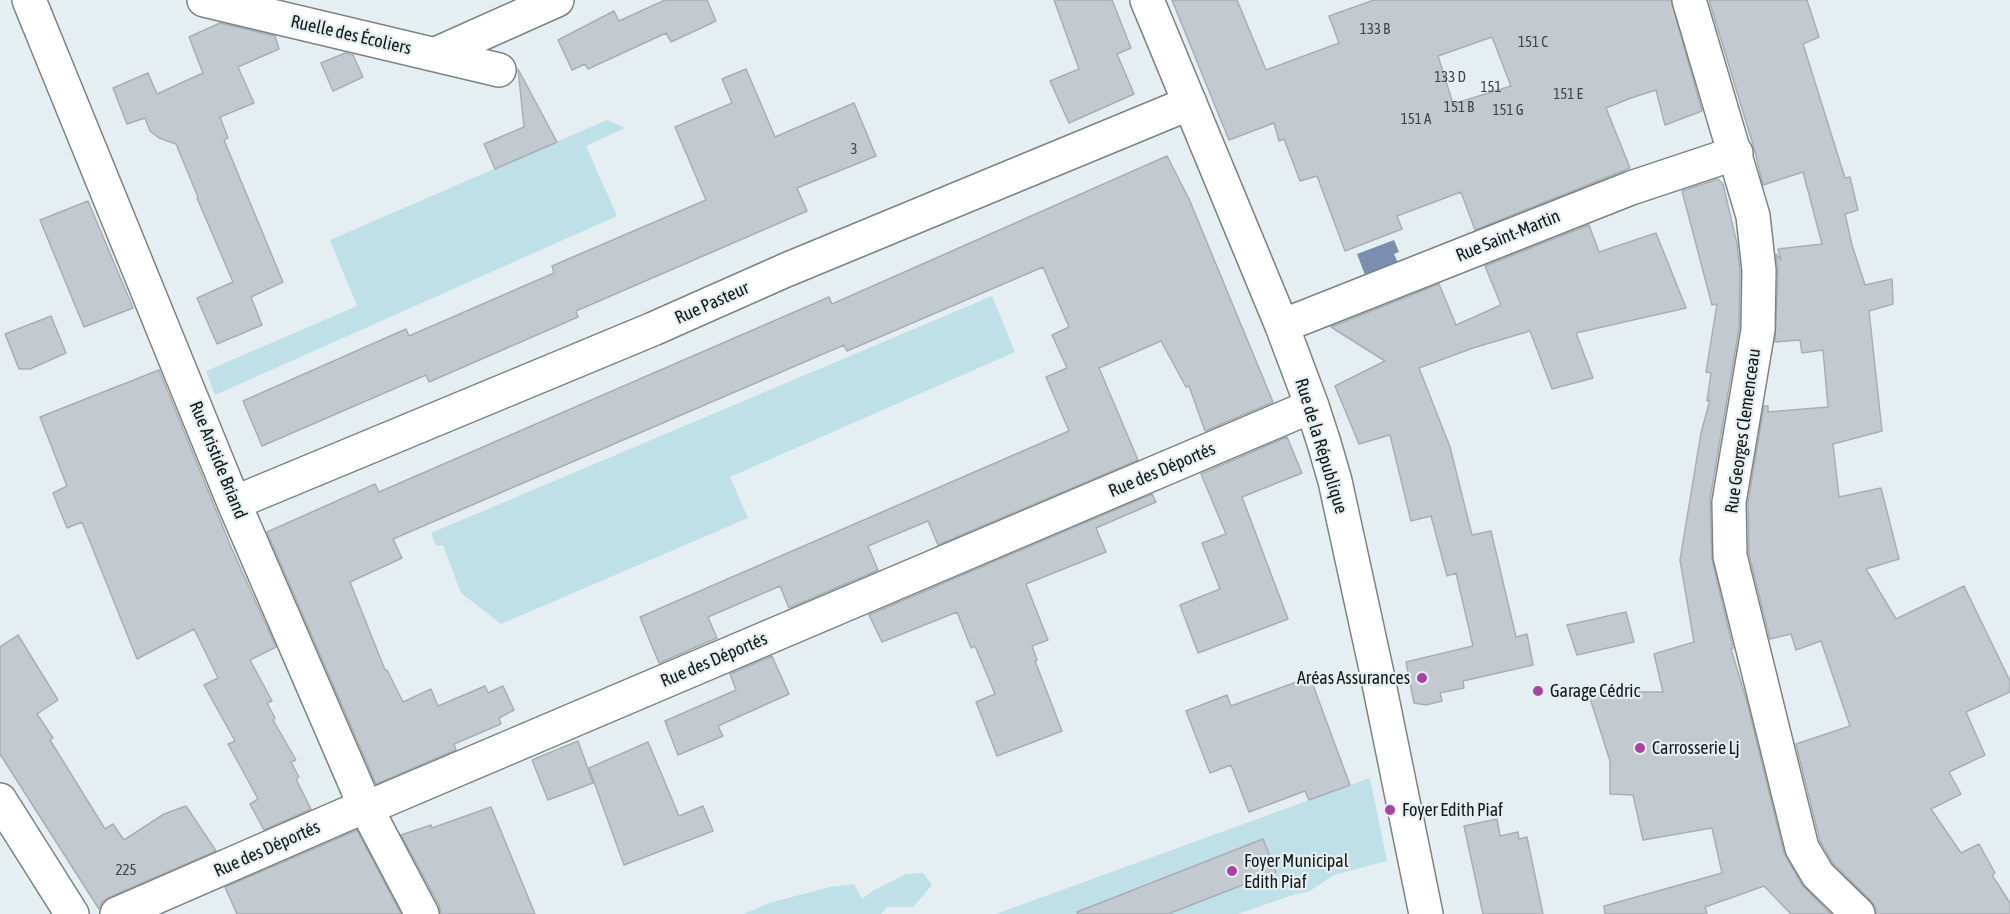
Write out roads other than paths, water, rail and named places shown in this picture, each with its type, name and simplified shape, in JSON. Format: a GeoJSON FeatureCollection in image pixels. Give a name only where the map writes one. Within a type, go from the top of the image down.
{"type":"FeatureCollection","features":[{"type":"Feature","properties":{"kind":"street","name":"Rue Aristide Briand"},"geometry":{"type":"LineString","coordinates":[[29,0],[234,503],[365,806],[422,914]]}},
{"type":"Feature","properties":{"kind":"street","name":"Ruelle des Écoliers"},"geometry":{"type":"LineString","coordinates":[[204,0],[499,70]]}},
{"type":"Feature","properties":{"kind":"street"},"geometry":{"type":"LineString","coordinates":[[436,54],[557,0]]}},
{"type":"Feature","properties":{"kind":"street","name":"Rue de la République"},"geometry":{"type":"LineString","coordinates":[[1147,0],[1282,326],[1312,406],[1335,481],[1426,914]]}},
{"type":"Feature","properties":{"kind":"street","name":"Rue Georges Clemenceau"},"geometry":{"type":"LineString","coordinates":[[1689,0],[1753,216],[1759,270],[1758,330],[1730,502],[1730,556],[1802,848],[1818,874],[1858,914]]}},
{"type":"Feature","properties":{"kind":"street","name":"Rue Pasteur"},"geometry":{"type":"LineString","coordinates":[[234,503],[1190,103]]}},
{"type":"Feature","properties":{"kind":"street","name":"Rue Saint-Martin"},"geometry":{"type":"LineString","coordinates":[[1282,326],[1631,188],[1736,153]]}},
{"type":"Feature","properties":{"kind":"street","name":"Rue des Déportés"},"geometry":{"type":"LineString","coordinates":[[117,914],[365,806],[398,795],[1312,406]]}},
{"type":"Feature","properties":{"kind":"street"},"geometry":{"type":"LineString","coordinates":[[0,800],[72,914]]}},
{"type":"Feature","properties":{"kind":"water"},"geometry":{"type":"Polygon","coordinates":[[[1394,240],[1399,252],[1394,254],[1398,263],[1365,275],[1357,254],[1394,240]]]}},
{"type":"Feature","properties":{"kind":"place","name":"Aréas Assurances"},"geometry":{"type":"Point","coordinates":[1422,678]}},
{"type":"Feature","properties":{"kind":"place","name":"Garage Cédric"},"geometry":{"type":"Point","coordinates":[1538,691]}},
{"type":"Feature","properties":{"kind":"place","name":"Carrosserie Lj"},"geometry":{"type":"Point","coordinates":[1640,748]}},
{"type":"Feature","properties":{"kind":"place","name":"Foyer Edith Piaf"},"geometry":{"type":"Point","coordinates":[1390,810]}},
{"type":"Feature","properties":{"kind":"place","name":"Foyer Municipal Edith Piaf"},"geometry":{"type":"Point","coordinates":[1232,871]}}]}
